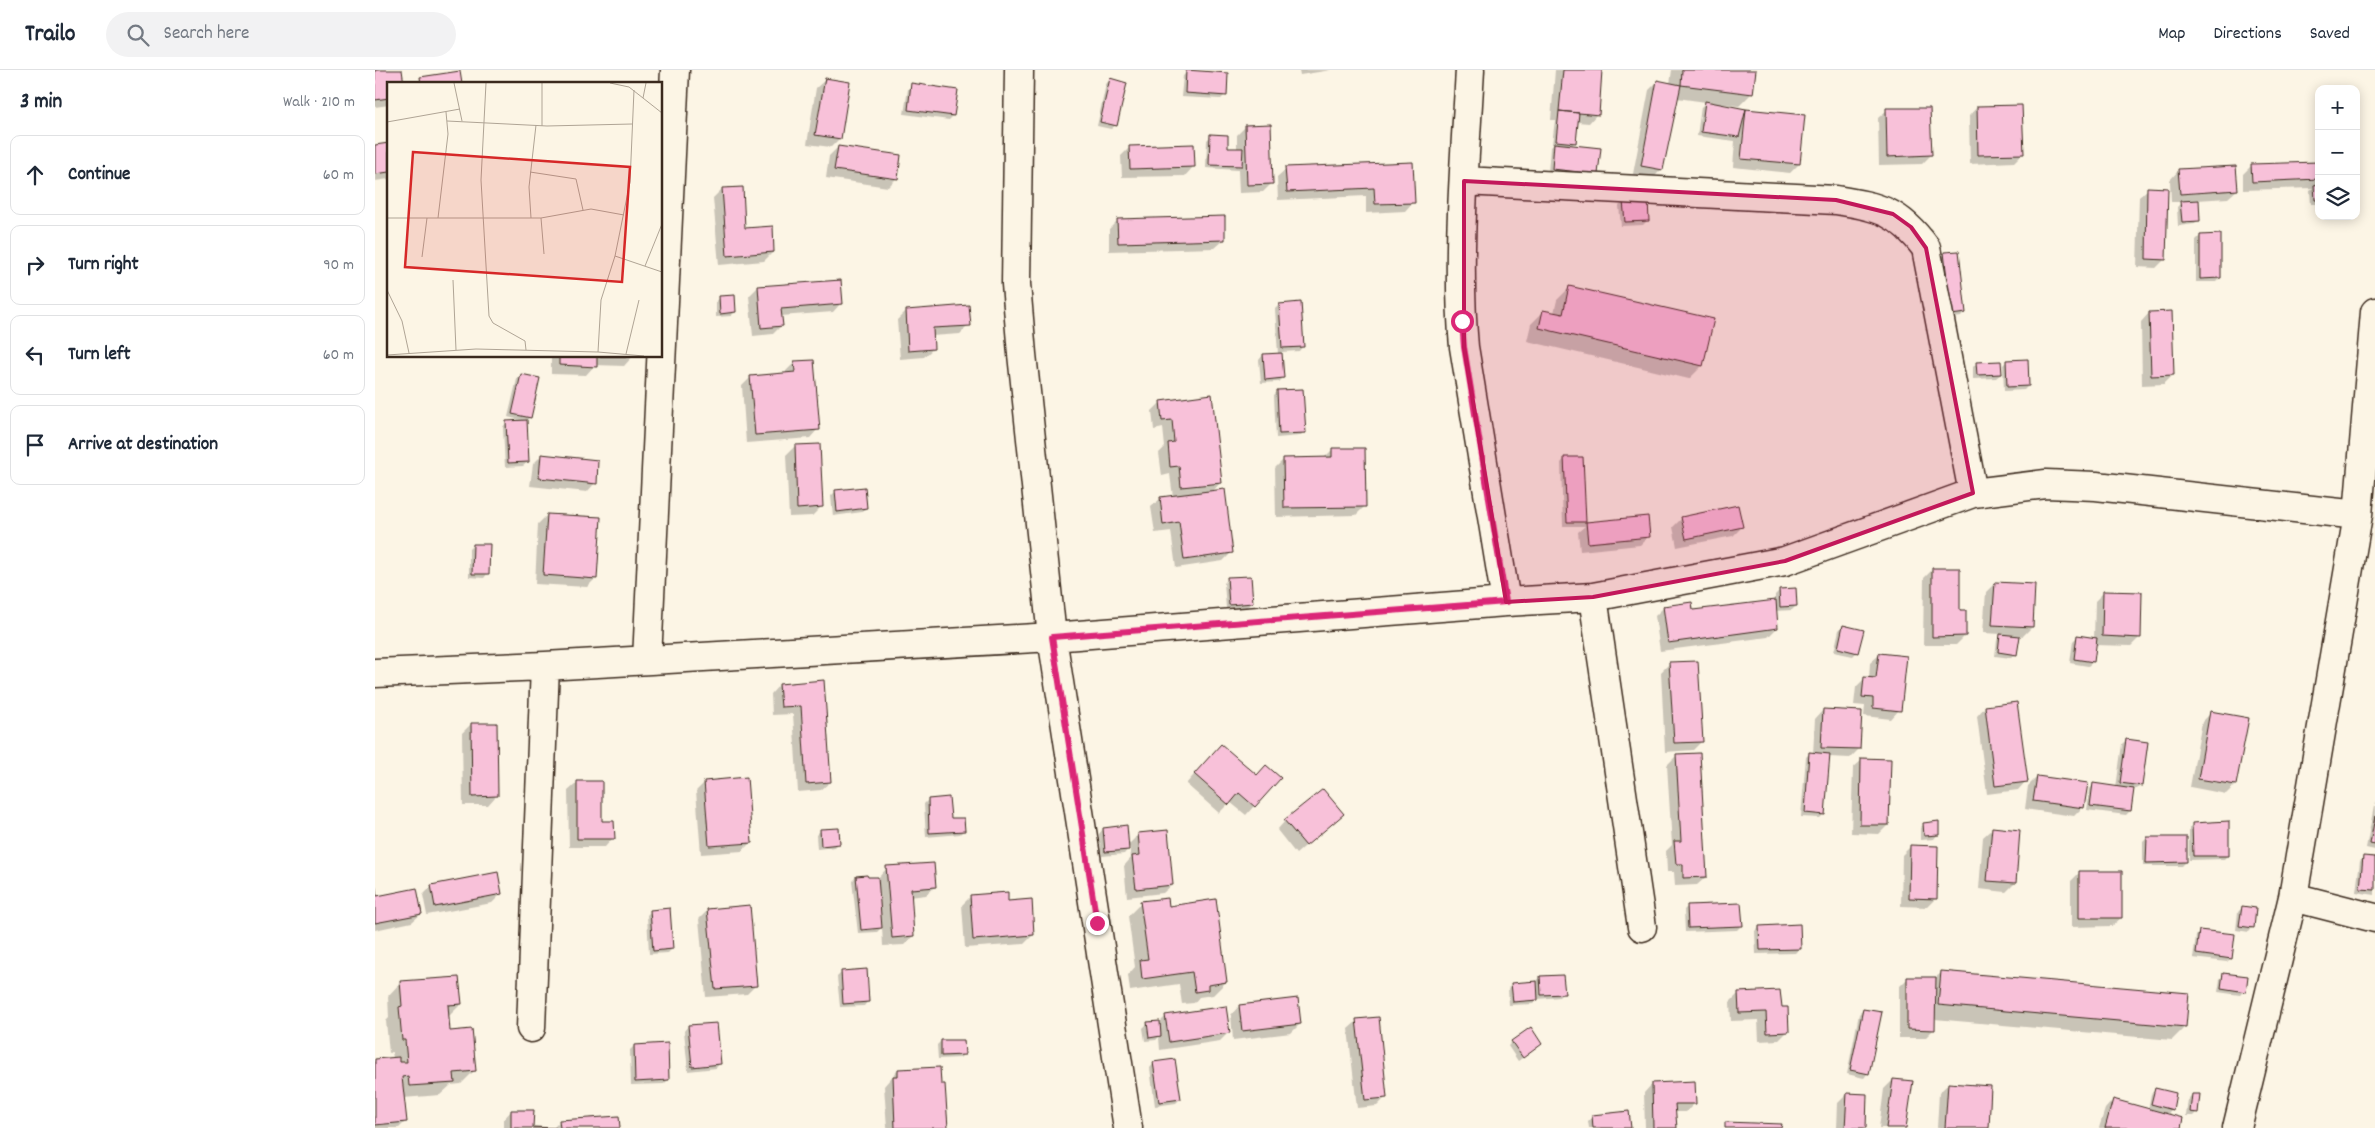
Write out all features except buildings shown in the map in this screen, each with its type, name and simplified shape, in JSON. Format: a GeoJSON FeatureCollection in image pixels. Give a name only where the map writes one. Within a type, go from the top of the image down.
{"type":"FeatureCollection","features":[{"type":"Feature","properties":{"kind":"street"},"geometry":{"type":"LineString","coordinates":[[663,323],[675,70]]}},
{"type":"Feature","properties":{"kind":"street"},"geometry":{"type":"LineString","coordinates":[[1019,70],[1016,284],[1052,637],[1127,1128]]}},
{"type":"Feature","properties":{"kind":"street"},"geometry":{"type":"LineString","coordinates":[[1470,70],[1463,181],[1462,321],[1464,347],[1506,602]]}},
{"type":"Feature","properties":{"kind":"street"},"geometry":{"type":"LineString","coordinates":[[1463,181],[1835,200],[1860,204],[1893,214],[1911,228],[1926,248],[1973,493]]}},
{"type":"Feature","properties":{"kind":"street"},"geometry":{"type":"LineString","coordinates":[[2237,1128],[2293,897],[2358,515],[2375,312]]}},
{"type":"Feature","properties":{"kind":"street"},"geometry":{"type":"LineString","coordinates":[[647,660],[661,358]]}},
{"type":"Feature","properties":{"kind":"street"},"geometry":{"type":"LineString","coordinates":[[375,673],[545,666],[1052,637],[1593,597],[1785,561],[1973,493],[2046,484],[2096,486],[2358,515]]}},
{"type":"Feature","properties":{"kind":"street"},"geometry":{"type":"LineString","coordinates":[[1593,597],[1642,927]]}},
{"type":"Feature","properties":{"kind":"street"},"geometry":{"type":"LineString","coordinates":[[531,1028],[545,666]]}},
{"type":"Feature","properties":{"kind":"street"},"geometry":{"type":"LineString","coordinates":[[2293,897],[2375,918]]}},
{"type":"Feature","properties":{"kind":"highlighted area"},"geometry":{"type":"Polygon","coordinates":[[[1464,181],[1836,200],[1893,214],[1911,227],[1926,248],[1933,273],[1973,493],[1785,561],[1593,597],[1506,602],[1464,347],[1464,181]]]}},
{"type":"Feature","properties":{"kind":"route"},"geometry":{"type":"LineString","coordinates":[[1097,923],[1052,637],[1506,602],[1464,347],[1462,321]]}}]}
